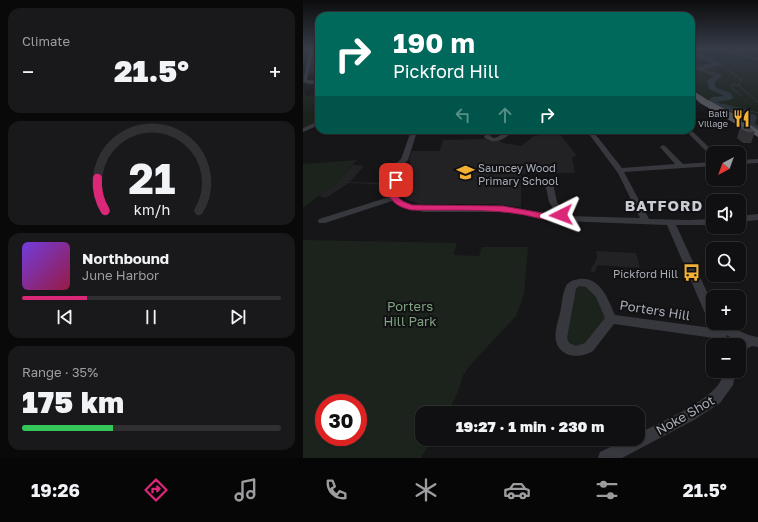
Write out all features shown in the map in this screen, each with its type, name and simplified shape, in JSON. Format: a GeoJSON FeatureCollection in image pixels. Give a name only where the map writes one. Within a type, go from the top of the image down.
{"type":"FeatureCollection","features":[{"type":"Feature","properties":{"kind":"main road"},"geometry":{"type":"LineString","coordinates":[[695,94],[703,101],[731,116],[758,134]]}},
{"type":"Feature","properties":{"kind":"street"},"geometry":{"type":"LineString","coordinates":[[307,70],[305,80],[309,83],[315,82]]}},
{"type":"Feature","properties":{"kind":"street"},"geometry":{"type":"LineString","coordinates":[[303,130],[315,125]]}},
{"type":"Feature","properties":{"kind":"street"},"geometry":{"type":"LineString","coordinates":[[396,180],[394,170],[403,160],[413,134]]}},
{"type":"Feature","properties":{"kind":"street"},"geometry":{"type":"LineString","coordinates":[[488,134],[487,137],[494,140],[502,138],[506,134]]}},
{"type":"Feature","properties":{"kind":"street"},"geometry":{"type":"LineString","coordinates":[[592,134],[621,170],[646,222]]}},
{"type":"Feature","properties":{"kind":"street"},"geometry":{"type":"LineString","coordinates":[[692,134],[706,148]]}},
{"type":"Feature","properties":{"kind":"street"},"geometry":{"type":"LineString","coordinates":[[663,147],[681,166]]}},
{"type":"Feature","properties":{"kind":"street"},"geometry":{"type":"LineString","coordinates":[[403,160],[407,166],[407,169]]}},
{"type":"Feature","properties":{"kind":"street"},"geometry":{"type":"LineString","coordinates":[[746,162],[758,161]]}},
{"type":"Feature","properties":{"kind":"street"},"geometry":{"type":"LineString","coordinates":[[621,170],[706,164]]}},
{"type":"Feature","properties":{"kind":"street"},"geometry":{"type":"LineString","coordinates":[[394,170],[407,169]]}},
{"type":"Feature","properties":{"kind":"street"},"geometry":{"type":"LineString","coordinates":[[407,169],[396,180],[391,191],[393,198],[405,206],[418,208],[503,209],[561,218],[671,223],[706,222]]}},
{"type":"Feature","properties":{"kind":"street"},"geometry":{"type":"LineString","coordinates":[[549,183],[553,202],[561,214],[561,218]]}},
{"type":"Feature","properties":{"kind":"street"},"geometry":{"type":"LineString","coordinates":[[322,221],[393,198]]}},
{"type":"Feature","properties":{"kind":"street"},"geometry":{"type":"LineString","coordinates":[[746,218],[758,217]]}},
{"type":"Feature","properties":{"kind":"street"},"geometry":{"type":"LineString","coordinates":[[671,223],[706,302]]}},
{"type":"Feature","properties":{"kind":"street","name":"Porters Hill"},"geometry":{"type":"LineString","coordinates":[[584,282],[594,286],[597,289],[611,319],[586,350],[573,351],[565,347],[561,342],[570,290],[573,285],[577,283],[584,282]]}},
{"type":"Feature","properties":{"kind":"street","name":"Porters Hill"},"geometry":{"type":"LineString","coordinates":[[611,319],[706,328]]}},
{"type":"Feature","properties":{"kind":"street","name":"Porters Hill"},"geometry":{"type":"LineString","coordinates":[[720,330],[754,342]]}},
{"type":"Feature","properties":{"kind":"street","name":"Noke Shot"},"geometry":{"type":"LineString","coordinates":[[606,458],[689,415],[715,399],[722,391],[728,378]]}},
{"type":"Feature","properties":{"kind":"shaded area"},"geometry":{"type":"Polygon","coordinates":[[[308,70],[315,70],[315,73],[307,74],[308,70]]]}},
{"type":"Feature","properties":{"kind":"shaded area","name":"Sauncey Wood Primary School"},"geometry":{"type":"Polygon","coordinates":[[[560,134],[577,156],[572,157],[575,173],[521,174],[521,207],[492,204],[420,204],[407,200],[398,191],[402,182],[412,169],[409,159],[412,151],[440,151],[443,140],[485,139],[521,146],[534,136],[560,134]]]}},
{"type":"Feature","properties":{"kind":"shaded area"},"geometry":{"type":"Polygon","coordinates":[[[353,165],[364,166],[350,182],[385,183],[385,185],[349,183],[326,198],[319,196],[326,190],[331,189],[353,165]]]}},
{"type":"Feature","properties":{"kind":"shaded area"},"geometry":{"type":"Polygon","coordinates":[[[596,251],[636,253],[640,268],[598,265],[594,273],[590,271],[597,258],[596,251]]]}},
{"type":"Feature","properties":{"kind":"green space"},"geometry":{"type":"Polygon","coordinates":[[[695,70],[758,70],[758,127],[755,125],[754,118],[742,112],[730,114],[707,101],[696,91],[695,70]]]}},
{"type":"Feature","properties":{"kind":"green space"},"geometry":{"type":"Polygon","coordinates":[[[303,89],[306,96],[315,95],[315,124],[303,129],[303,89]]]}},
{"type":"Feature","properties":{"kind":"green space"},"geometry":{"type":"Polygon","coordinates":[[[357,160],[331,189],[323,192],[303,207],[303,164],[357,160]]]}},
{"type":"Feature","properties":{"kind":"green space","name":"Porters Hill Park"},"geometry":{"type":"Polygon","coordinates":[[[303,240],[457,243],[453,255],[479,256],[482,247],[528,247],[524,294],[516,316],[472,363],[463,375],[458,392],[451,406],[415,406],[415,446],[428,446],[421,458],[303,458],[303,240]]]}},
{"type":"Feature","properties":{"kind":"green space"},"geometry":{"type":"Polygon","coordinates":[[[586,285],[594,291],[606,318],[590,341],[574,348],[565,341],[577,286],[586,285]]]}},
{"type":"Feature","properties":{"kind":"building"},"geometry":{"type":"Polygon","coordinates":[[[748,126],[755,131],[747,131],[740,127],[748,126]]]}},
{"type":"Feature","properties":{"kind":"waterway"},"geometry":{"type":"LineString","coordinates":[[703,70],[719,76],[710,81],[713,89],[728,95],[729,98],[715,99],[711,102],[753,117],[750,125],[758,130]]}},
{"type":"Feature","properties":{"kind":"waterway"},"geometry":{"type":"LineString","coordinates":[[711,73],[715,72],[715,70]]}},
{"type":"Feature","properties":{"kind":"waterway"},"geometry":{"type":"LineString","coordinates":[[728,70],[742,80],[738,85]]}},
{"type":"Feature","properties":{"kind":"waterway"},"geometry":{"type":"LineString","coordinates":[[738,85],[731,85],[732,88],[742,96]]}},
{"type":"Feature","properties":{"kind":"waterway"},"geometry":{"type":"LineString","coordinates":[[738,85],[758,102]]}},
{"type":"Feature","properties":{"kind":"waterway"},"geometry":{"type":"LineString","coordinates":[[723,104],[758,113]]}},
{"type":"Feature","properties":{"kind":"place","name":"Balti Village"},"geometry":{"type":"Point","coordinates":[741,118]}},
{"type":"Feature","properties":{"kind":"place","name":"Sauncey Wood Primary School"},"geometry":{"type":"Point","coordinates":[465,173]}},
{"type":"Feature","properties":{"kind":"place","name":"Pickford Hill"},"geometry":{"type":"Point","coordinates":[691,273]}},
{"type":"Feature","properties":{"kind":"district","name":"BATFORD"},"geometry":{"type":"Point","coordinates":[664,205]}},
{"type":"Feature","properties":{"kind":"route"},"geometry":{"type":"LineString","coordinates":[[396,180],[391,189],[393,198],[397,202],[411,208],[503,209],[561,218],[561,215]]}}]}
